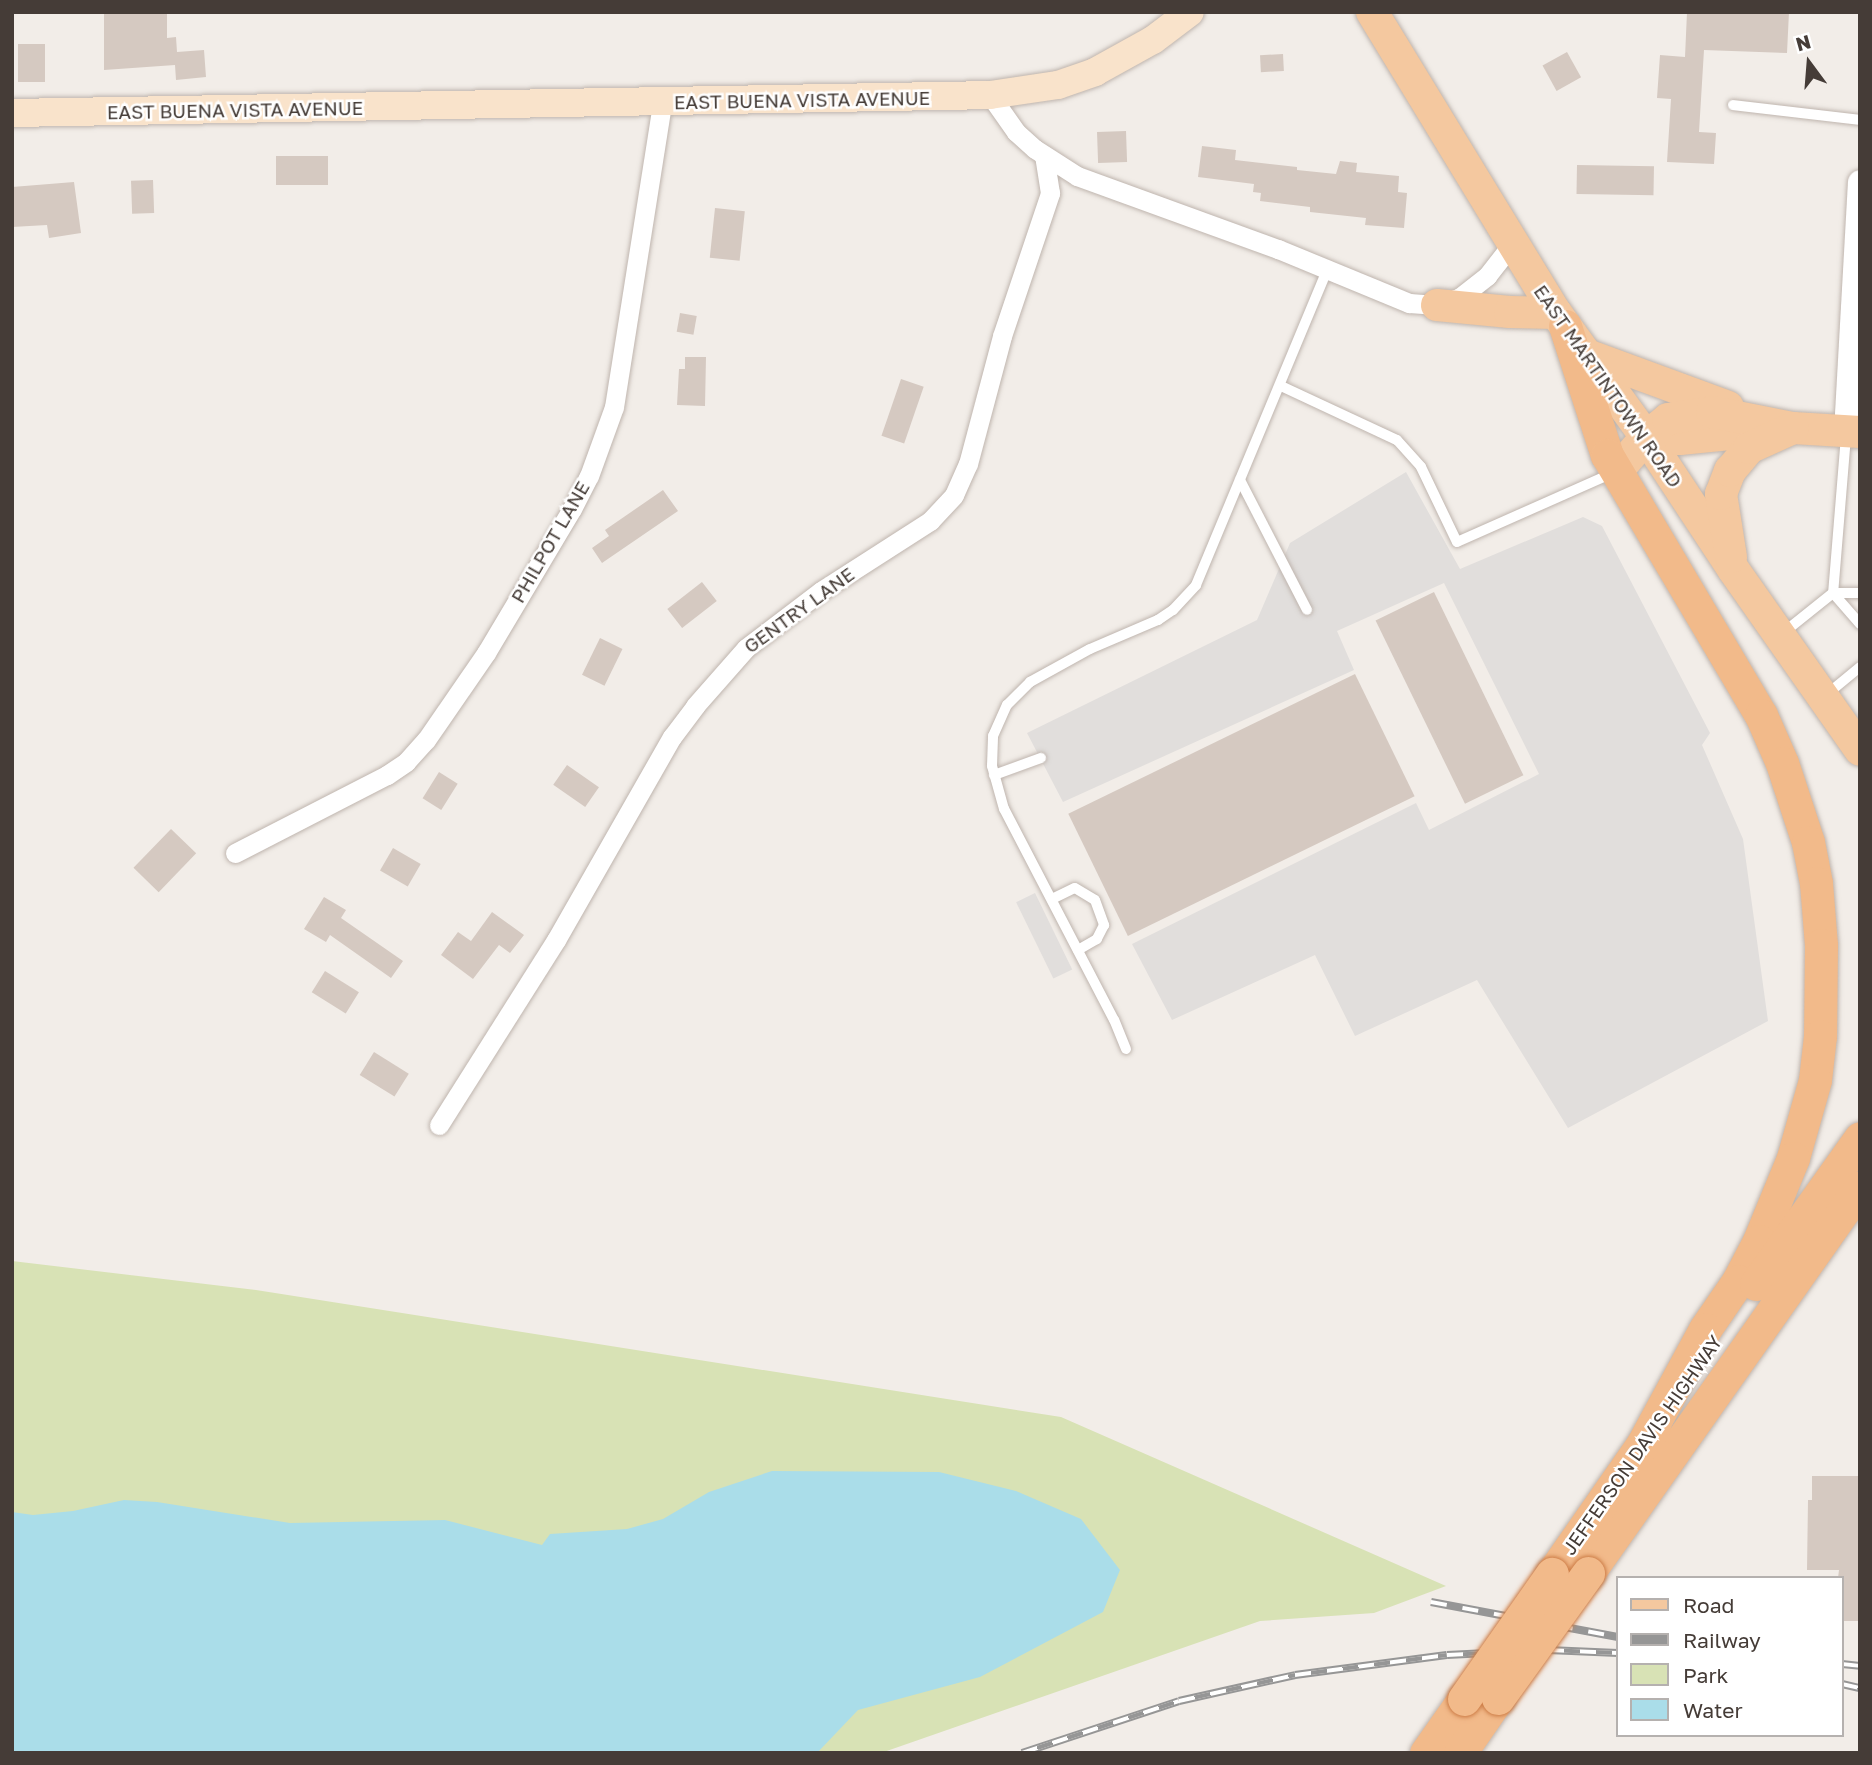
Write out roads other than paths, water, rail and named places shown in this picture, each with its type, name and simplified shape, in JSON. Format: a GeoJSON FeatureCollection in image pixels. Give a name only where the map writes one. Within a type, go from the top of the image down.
{"type":"FeatureCollection","features":[{"type":"Feature","properties":{"kind":"highway"},"geometry":{"type":"LineString","coordinates":[[1560,319],[1607,455],[1761,715],[1782,764],[1808,842],[1816,883],[1821,945],[1820,1035],[1815,1080],[1793,1158],[1749,1261],[1705,1329],[1642,1445]]}},
{"type":"Feature","properties":{"kind":"highway","name":"JEFFERSON DAVIS HIGHWAY"},"geometry":{"type":"LineString","coordinates":[[1426,1753],[1860,1138]]}},
{"type":"Feature","properties":{"kind":"highway","name":"JEFFERSON DAVIS HIGHWAY"},"geometry":{"type":"LineString","coordinates":[[1460,1753],[1860,1187]]}},
{"type":"Feature","properties":{"kind":"main road","name":"EAST BUENA VISTA AVENUE"},"geometry":{"type":"LineString","coordinates":[[12,113],[662,104],[990,95],[1058,85],[1094,72],[1153,40],[1190,12]]}},
{"type":"Feature","properties":{"kind":"main road","name":"EAST MARTINTOWN ROAD"},"geometry":{"type":"LineString","coordinates":[[1371,12],[1511,245],[1560,319],[1646,437],[1733,569],[1860,750]]}},
{"type":"Feature","properties":{"kind":"main road"},"geometry":{"type":"LineString","coordinates":[[1437,305],[1560,319]]}},
{"type":"Feature","properties":{"kind":"main road"},"geometry":{"type":"LineString","coordinates":[[1586,354],[1659,383],[1793,428]]}},
{"type":"Feature","properties":{"kind":"main road"},"geometry":{"type":"LineString","coordinates":[[1617,471],[1646,437],[1668,419],[1712,412],[1793,428],[1853,432]]}},
{"type":"Feature","properties":{"kind":"main road"},"geometry":{"type":"LineString","coordinates":[[1733,569],[1721,494],[1723,485],[1730,471],[1749,448],[1793,428]]}},
{"type":"Feature","properties":{"kind":"street"},"geometry":{"type":"LineString","coordinates":[[990,95],[1016,132],[1044,155],[1100,187],[1278,249],[1409,303],[1437,305],[1459,298],[1487,276],[1511,245]]}},
{"type":"Feature","properties":{"kind":"street","name":"PHILPOT LANE"},"geometry":{"type":"LineString","coordinates":[[235,853],[406,762],[426,740],[486,653],[572,509],[589,475],[614,407],[662,104]]}},
{"type":"Feature","properties":{"kind":"street","name":"GENTRY LANE"},"geometry":{"type":"LineString","coordinates":[[439,1125],[556,940],[672,737],[721,674],[746,648],[782,619],[930,521],[954,495],[968,464],[1002,335],[1050,193],[1044,155]]}},
{"type":"Feature","properties":{"kind":"street"},"geometry":{"type":"LineString","coordinates":[[1853,432],[1860,182]]}},
{"type":"Feature","properties":{"kind":"lane"},"geometry":{"type":"LineString","coordinates":[[1733,105],[1860,120]]}},
{"type":"Feature","properties":{"kind":"lane"},"geometry":{"type":"LineString","coordinates":[[1126,1049],[1052,898],[1004,809],[994,775],[993,736],[1012,699],[1045,673],[1090,649],[1158,620],[1185,598],[1204,570],[1327,271]]}},
{"type":"Feature","properties":{"kind":"lane"},"geometry":{"type":"LineString","coordinates":[[1281,386],[1397,440],[1421,467],[1457,542],[1617,471]]}},
{"type":"Feature","properties":{"kind":"lane"},"geometry":{"type":"LineString","coordinates":[[1853,432],[1833,593],[1860,624]]}},
{"type":"Feature","properties":{"kind":"lane"},"geometry":{"type":"LineString","coordinates":[[1240,480],[1307,610]]}},
{"type":"Feature","properties":{"kind":"lane"},"geometry":{"type":"LineString","coordinates":[[1780,636],[1833,593],[1860,593]]}},
{"type":"Feature","properties":{"kind":"lane"},"geometry":{"type":"LineString","coordinates":[[1823,698],[1860,667]]}},
{"type":"Feature","properties":{"kind":"lane"},"geometry":{"type":"LineString","coordinates":[[994,775],[1041,758]]}},
{"type":"Feature","properties":{"kind":"lane"},"geometry":{"type":"LineString","coordinates":[[1052,898],[1075,888],[1095,900],[1104,925],[1097,939],[1078,950]]}},
{"type":"Feature","properties":{"kind":"water"},"geometry":{"type":"Polygon","coordinates":[[[772,1471],[939,1472],[1016,1491],[1081,1519],[1120,1570],[1103,1612],[980,1677],[858,1710],[817,1753],[12,1753],[12,1512],[33,1515],[73,1511],[124,1500],[157,1502],[290,1523],[445,1520],[542,1545],[550,1534],[627,1529],[663,1519],[709,1492],[772,1471]]]}},
{"type":"Feature","properties":{"kind":"railway"},"geometry":{"type":"LineString","coordinates":[[1431,1602],[1616,1637]]}},
{"type":"Feature","properties":{"kind":"railway"},"geometry":{"type":"LineString","coordinates":[[1022,1753],[1179,1701],[1295,1675],[1447,1655],[1548,1650],[1616,1653]]}},
{"type":"Feature","properties":{"kind":"railway"},"geometry":{"type":"LineString","coordinates":[[1844,1664],[1860,1666]]}},
{"type":"Feature","properties":{"kind":"railway"},"geometry":{"type":"LineString","coordinates":[[1844,1684],[1860,1688]]}}]}
